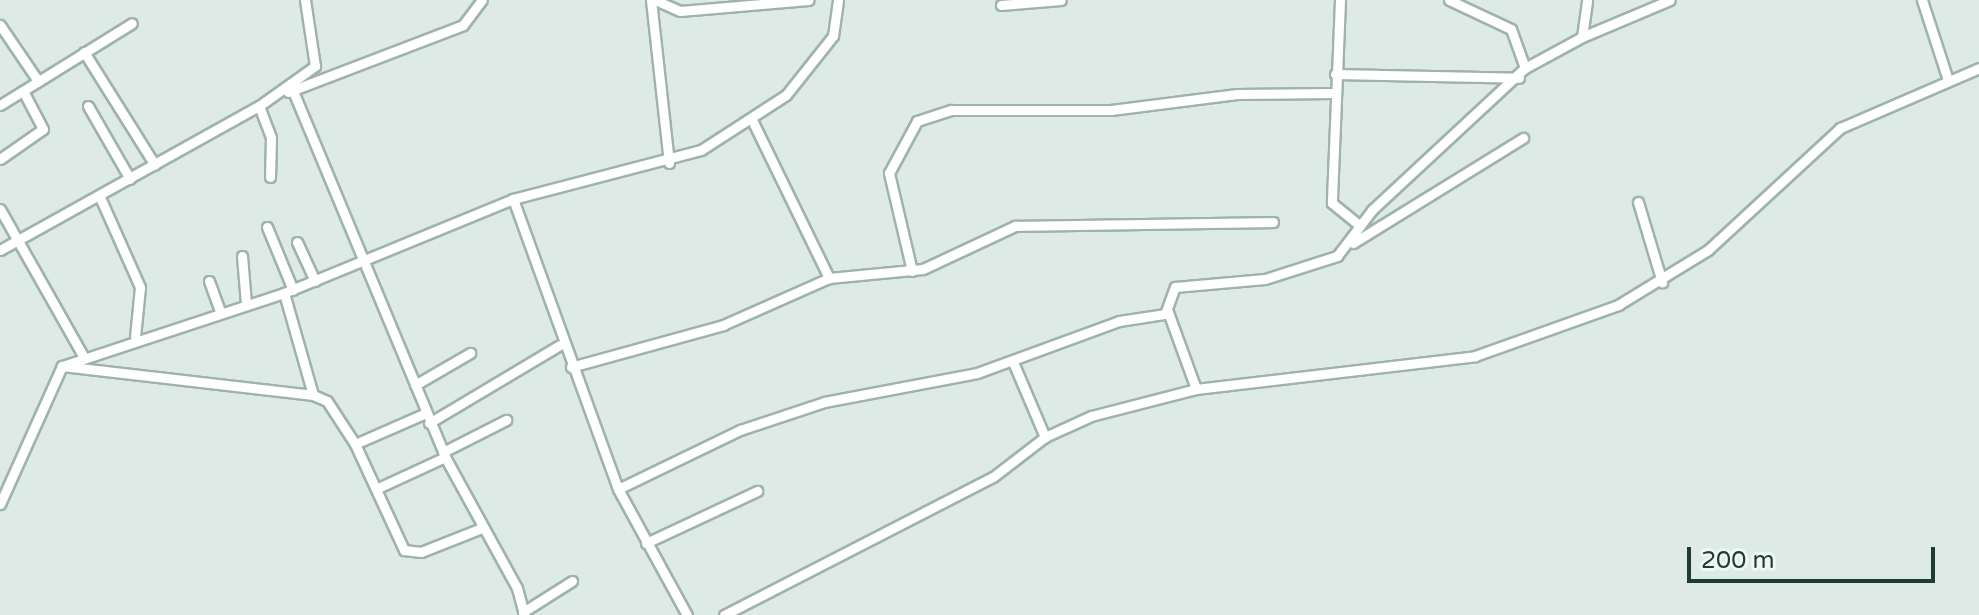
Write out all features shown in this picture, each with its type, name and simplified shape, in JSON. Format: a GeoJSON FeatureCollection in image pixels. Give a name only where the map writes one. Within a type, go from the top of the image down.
{"type":"FeatureCollection","features":[{"type":"Feature","properties":{"kind":"street"},"geometry":{"type":"LineString","coordinates":[[0,250],[259,106],[315,66],[305,0]]}},
{"type":"Feature","properties":{"kind":"street"},"geometry":{"type":"LineString","coordinates":[[273,97],[463,25],[482,0]]}},
{"type":"Feature","properties":{"kind":"street"},"geometry":{"type":"LineString","coordinates":[[669,163],[653,0],[680,11],[809,0]]}},
{"type":"Feature","properties":{"kind":"street"},"geometry":{"type":"LineString","coordinates":[[0,504],[62,366],[82,354],[288,291],[513,199],[669,163],[753,122],[786,95],[833,36],[838,0]]}},
{"type":"Feature","properties":{"kind":"street"},"geometry":{"type":"LineString","coordinates":[[1001,5],[1061,0]]}},
{"type":"Feature","properties":{"kind":"street"},"geometry":{"type":"LineString","coordinates":[[1340,0],[1332,203],[1360,226]]}},
{"type":"Feature","properties":{"kind":"street"},"geometry":{"type":"LineString","coordinates":[[1449,0],[1511,29],[1525,68]]}},
{"type":"Feature","properties":{"kind":"street"},"geometry":{"type":"LineString","coordinates":[[1582,37],[1587,0]]}},
{"type":"Feature","properties":{"kind":"street"},"geometry":{"type":"LineString","coordinates":[[1350,244],[1360,226],[1519,78],[1525,68],[1582,37],[1670,0]]}},
{"type":"Feature","properties":{"kind":"street"},"geometry":{"type":"LineString","coordinates":[[1922,0],[1947,77]]}},
{"type":"Feature","properties":{"kind":"street"},"geometry":{"type":"LineString","coordinates":[[0,105],[132,23]]}},
{"type":"Feature","properties":{"kind":"street"},"geometry":{"type":"LineString","coordinates":[[0,25],[38,81]]}},
{"type":"Feature","properties":{"kind":"street"},"geometry":{"type":"LineString","coordinates":[[84,52],[155,165]]}},
{"type":"Feature","properties":{"kind":"street"},"geometry":{"type":"LineString","coordinates":[[724,615],[993,477],[1045,437],[1196,389],[1475,356],[1618,305],[1662,282],[1708,250],[1840,128],[1947,77],[1979,68]]}},
{"type":"Feature","properties":{"kind":"street"},"geometry":{"type":"LineString","coordinates":[[1335,74],[1519,78]]}},
{"type":"Feature","properties":{"kind":"street"},"geometry":{"type":"LineString","coordinates":[[0,159],[43,129],[23,91]]}},
{"type":"Feature","properties":{"kind":"street"},"geometry":{"type":"LineString","coordinates":[[293,91],[427,418],[524,613],[572,581]]}},
{"type":"Feature","properties":{"kind":"street"},"geometry":{"type":"LineString","coordinates":[[912,271],[889,173],[917,121],[951,110],[1111,110],[1237,94],[1334,93]]}},
{"type":"Feature","properties":{"kind":"street"},"geometry":{"type":"LineString","coordinates":[[88,106],[130,179]]}},
{"type":"Feature","properties":{"kind":"street"},"geometry":{"type":"LineString","coordinates":[[259,106],[271,137],[270,177]]}},
{"type":"Feature","properties":{"kind":"street"},"geometry":{"type":"LineString","coordinates":[[753,122],[829,278]]}},
{"type":"Feature","properties":{"kind":"street"},"geometry":{"type":"LineString","coordinates":[[1196,389],[1168,312],[1175,287],[1265,279],[1337,256],[1350,244],[1523,138]]}},
{"type":"Feature","properties":{"kind":"street"},"geometry":{"type":"LineString","coordinates":[[99,195],[140,287],[135,337]]}},
{"type":"Feature","properties":{"kind":"street"},"geometry":{"type":"LineString","coordinates":[[513,199],[560,345],[618,489],[687,615]]}},
{"type":"Feature","properties":{"kind":"street"},"geometry":{"type":"LineString","coordinates":[[1638,202],[1662,282]]}},
{"type":"Feature","properties":{"kind":"street"},"geometry":{"type":"LineString","coordinates":[[0,209],[82,354]]}},
{"type":"Feature","properties":{"kind":"street"},"geometry":{"type":"LineString","coordinates":[[571,367],[723,325],[829,278],[912,271],[1015,226],[1273,222]]}},
{"type":"Feature","properties":{"kind":"street"},"geometry":{"type":"LineString","coordinates":[[267,227],[288,291],[313,395]]}},
{"type":"Feature","properties":{"kind":"street"},"geometry":{"type":"LineString","coordinates":[[297,242],[315,281]]}},
{"type":"Feature","properties":{"kind":"street"},"geometry":{"type":"LineString","coordinates":[[242,256],[246,304]]}},
{"type":"Feature","properties":{"kind":"street"},"geometry":{"type":"LineString","coordinates":[[209,281],[220,311]]}},
{"type":"Feature","properties":{"kind":"street"},"geometry":{"type":"LineString","coordinates":[[618,489],[740,430],[824,402],[1013,362],[1119,321],[1168,312]]}},
{"type":"Feature","properties":{"kind":"street"},"geometry":{"type":"LineString","coordinates":[[355,444],[427,418],[560,345]]}},
{"type":"Feature","properties":{"kind":"street"},"geometry":{"type":"LineString","coordinates":[[415,385],[470,353]]}},
{"type":"Feature","properties":{"kind":"street"},"geometry":{"type":"LineString","coordinates":[[1013,362],[1045,437]]}},
{"type":"Feature","properties":{"kind":"street"},"geometry":{"type":"LineString","coordinates":[[62,366],[313,395],[327,401],[355,444],[378,488],[404,550],[421,552],[482,528]]}},
{"type":"Feature","properties":{"kind":"street"},"geometry":{"type":"LineString","coordinates":[[378,488],[506,420]]}},
{"type":"Feature","properties":{"kind":"street"},"geometry":{"type":"LineString","coordinates":[[646,543],[757,491]]}}]}
